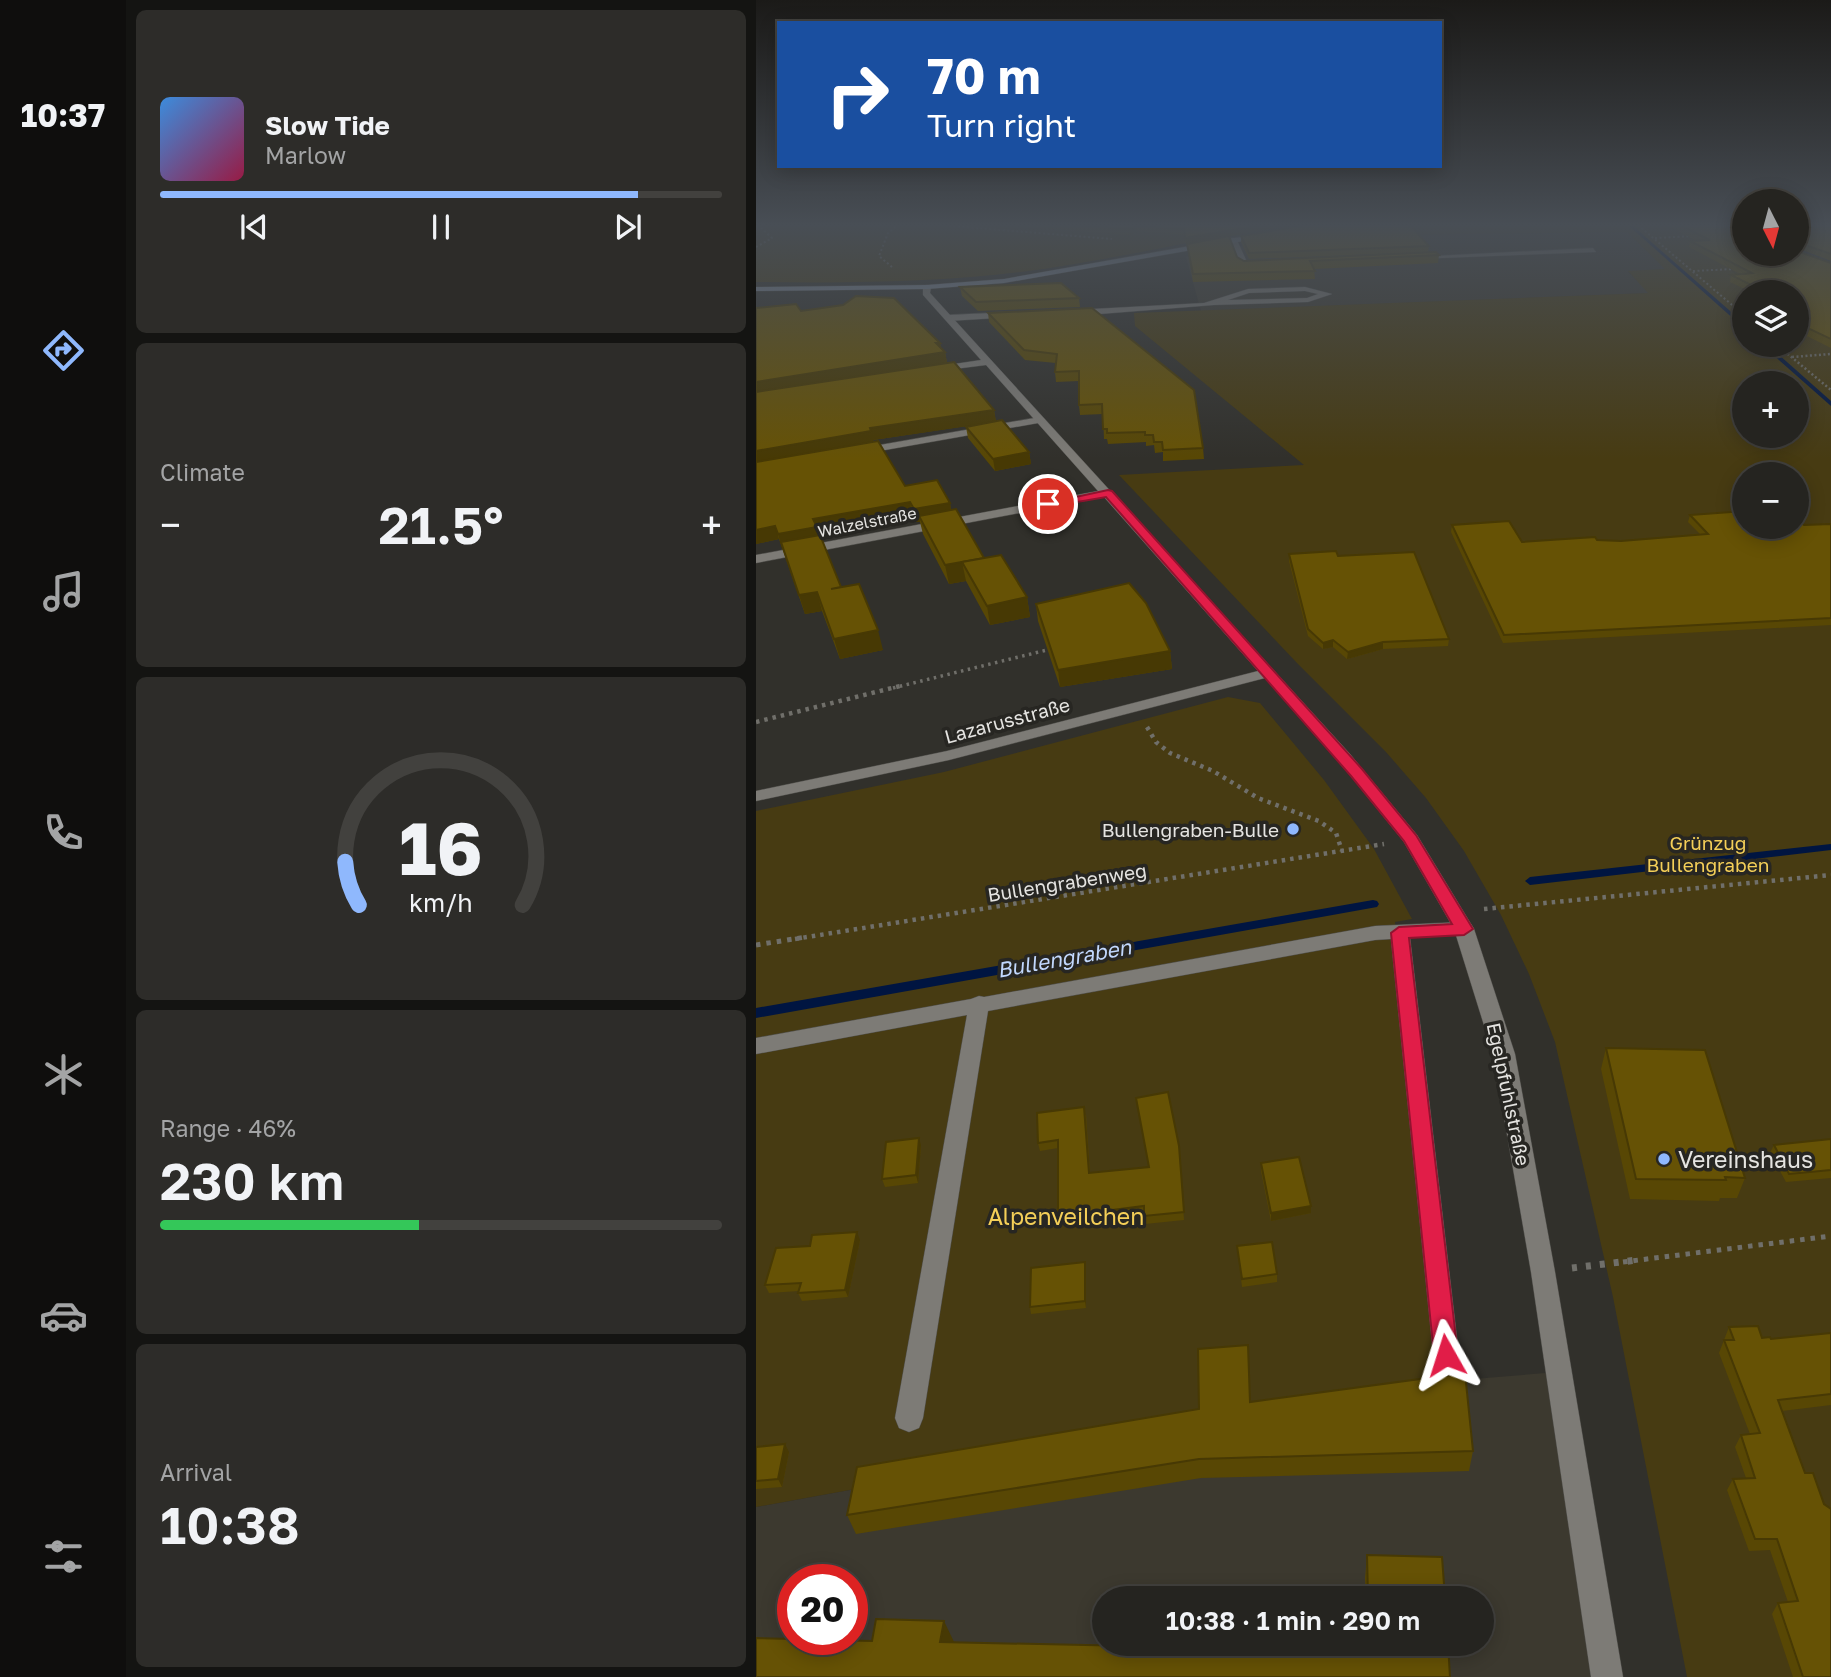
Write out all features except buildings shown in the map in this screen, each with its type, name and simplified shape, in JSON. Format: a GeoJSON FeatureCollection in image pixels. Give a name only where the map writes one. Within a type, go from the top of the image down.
{"type":"FeatureCollection","features":[{"type":"Feature","properties":{"kind":"street","name":"Egelpfuhlstraße"},"geometry":{"type":"LineString","coordinates":[[935,303],[1344,757],[1410,839],[1460,920],[1504,1054],[1543,1272],[1607,1677]]}},
{"type":"Feature","properties":{"kind":"street"},"geometry":{"type":"LineString","coordinates":[[1057,313],[1179,308],[1215,303]]}},
{"type":"Feature","properties":{"kind":"street"},"geometry":{"type":"LineString","coordinates":[[948,318],[1017,315]]}},
{"type":"Feature","properties":{"kind":"street"},"geometry":{"type":"LineString","coordinates":[[929,371],[986,362]]}},
{"type":"Feature","properties":{"kind":"street"},"geometry":{"type":"LineString","coordinates":[[849,453],[1040,420]]}},
{"type":"Feature","properties":{"kind":"street","name":"Walzelstraße"},"geometry":{"type":"LineString","coordinates":[[756,559],[1108,493]]}},
{"type":"Feature","properties":{"kind":"street","name":"Lazarusstraße"},"geometry":{"type":"LineString","coordinates":[[756,796],[825,785],[943,759],[1267,673]]}},
{"type":"Feature","properties":{"kind":"street"},"geometry":{"type":"LineString","coordinates":[[756,1046],[979,1003],[1375,933],[1399,933],[1460,920]]}},
{"type":"Feature","properties":{"kind":"street"},"geometry":{"type":"LineString","coordinates":[[1399,933],[1449,1381]]}},
{"type":"Feature","properties":{"kind":"street"},"geometry":{"type":"LineString","coordinates":[[909,1418],[979,1003]]}},
{"type":"Feature","properties":{"kind":"path"},"geometry":{"type":"LineString","coordinates":[[1809,356],[1831,354]]}},
{"type":"Feature","properties":{"kind":"path"},"geometry":{"type":"LineString","coordinates":[[1792,357],[1831,390]]}},
{"type":"Feature","properties":{"kind":"path"},"geometry":{"type":"LineString","coordinates":[[756,722],[1060,647]]}},
{"type":"Feature","properties":{"kind":"path"},"geometry":{"type":"LineString","coordinates":[[1142,716],[1157,742],[1170,753],[1213,771],[1267,802],[1319,821],[1336,833],[1342,851]]}},
{"type":"Feature","properties":{"kind":"path","name":"Bullengrabenweg"},"geometry":{"type":"LineString","coordinates":[[756,945],[1382,844]]}},
{"type":"Feature","properties":{"kind":"path"},"geometry":{"type":"LineString","coordinates":[[1460,920],[1831,875]]}},
{"type":"Feature","properties":{"kind":"path"},"geometry":{"type":"LineString","coordinates":[[1543,1272],[1831,1236]]}},
{"type":"Feature","properties":{"kind":"shaded area"},"geometry":{"type":"Polygon","coordinates":[[[1199,303],[1394,303],[1201,311],[1199,303]]]}},
{"type":"Feature","properties":{"kind":"shaded area"},"geometry":{"type":"Polygon","coordinates":[[[1558,1372],[1607,1677],[756,1677],[756,1507],[1449,1381],[1558,1372]]]}},
{"type":"Feature","properties":{"kind":"green space","name":"Grünzug Bullengraben"},"geometry":{"type":"Polygon","coordinates":[[[1384,303],[1732,303],[1732,357],[1809,357],[1809,303],[1831,303],[1831,1677],[1687,1677],[1613,1297],[1555,1042],[1529,974],[1501,915],[1464,851],[1426,798],[1386,752],[1297,663],[1119,475],[1304,465],[1135,326],[1134,313],[1384,303]]]}},
{"type":"Feature","properties":{"kind":"green space","name":"Alpenveilchen"},"geometry":{"type":"Polygon","coordinates":[[[1228,697],[1260,703],[1324,780],[1374,849],[1412,919],[1395,922],[1449,1381],[756,1507],[756,811],[944,772],[1228,697]]]}},
{"type":"Feature","properties":{"kind":"waterway"},"geometry":{"type":"LineString","coordinates":[[1718,303],[1732,315]]}},
{"type":"Feature","properties":{"kind":"waterway"},"geometry":{"type":"LineString","coordinates":[[1778,357],[1831,404]]}},
{"type":"Feature","properties":{"kind":"waterway","name":"Bullengraben"},"geometry":{"type":"LineString","coordinates":[[1530,881],[1831,847]]}},
{"type":"Feature","properties":{"kind":"waterway","name":"Bullengraben"},"geometry":{"type":"LineString","coordinates":[[756,1013],[1373,904]]}},
{"type":"Feature","properties":{"kind":"place","name":"Bullengraben-Bulle"},"geometry":{"type":"Point","coordinates":[1293,829]}},
{"type":"Feature","properties":{"kind":"place","name":"Vereinshaus"},"geometry":{"type":"Point","coordinates":[1664,1159]}},
{"type":"Feature","properties":{"kind":"route"},"geometry":{"type":"LineString","coordinates":[[1048,504],[1108,493],[1344,757],[1410,839],[1464,929],[1399,933],[1446,1355]]}}]}
